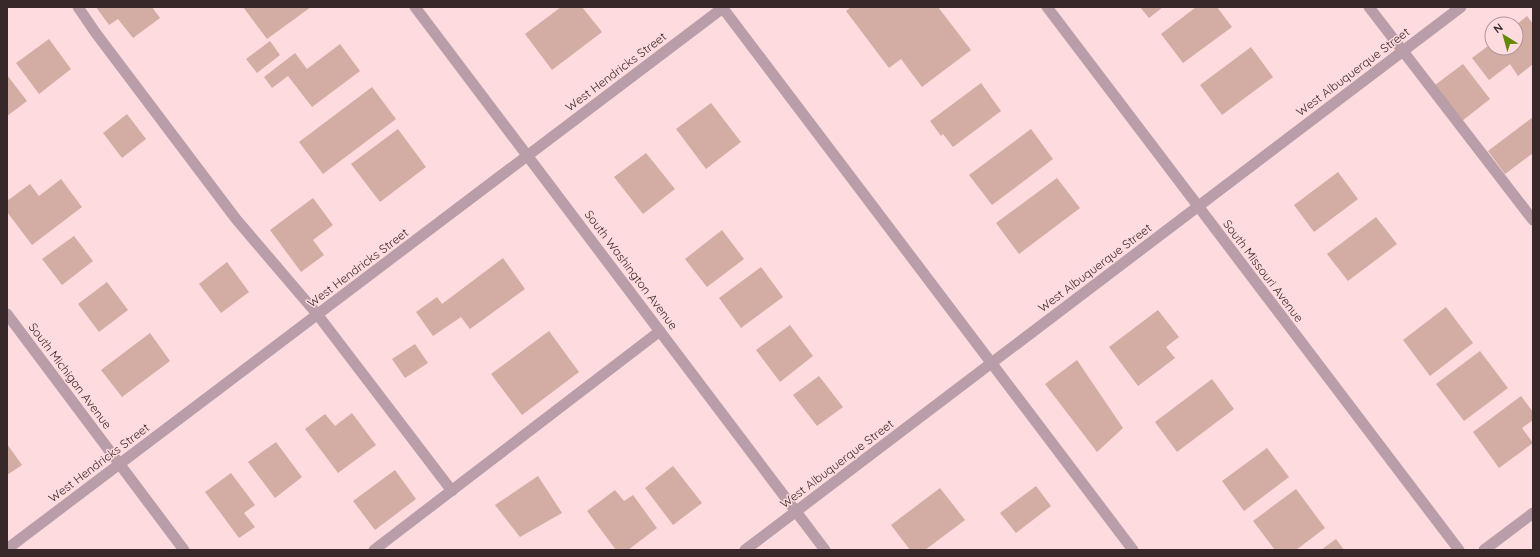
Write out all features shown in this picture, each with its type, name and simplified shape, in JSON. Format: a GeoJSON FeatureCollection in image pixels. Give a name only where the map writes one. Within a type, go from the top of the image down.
{"type":"FeatureCollection","features":[{"type":"Feature","properties":{"kind":"street"},"geometry":{"type":"LineString","coordinates":[[78,7],[95,32],[236,219],[317,314],[452,491]]}},
{"type":"Feature","properties":{"kind":"street","name":"South Washington Avenue"},"geometry":{"type":"LineString","coordinates":[[415,7],[825,550]]}},
{"type":"Feature","properties":{"kind":"street"},"geometry":{"type":"LineString","coordinates":[[723,7],[1133,550]]}},
{"type":"Feature","properties":{"kind":"street","name":"West Hendricks Street"},"geometry":{"type":"LineString","coordinates":[[7,549],[723,7]]}},
{"type":"Feature","properties":{"kind":"street","name":"South Missouri Avenue"},"geometry":{"type":"LineString","coordinates":[[1047,7],[1459,550]]}},
{"type":"Feature","properties":{"kind":"street"},"geometry":{"type":"LineString","coordinates":[[1369,7],[1533,220]]}},
{"type":"Feature","properties":{"kind":"street","name":"West Albuquerque Street"},"geometry":{"type":"LineString","coordinates":[[745,550],[1461,7]]}},
{"type":"Feature","properties":{"kind":"street","name":"South Michigan Avenue"},"geometry":{"type":"LineString","coordinates":[[7,314],[184,550]]}},
{"type":"Feature","properties":{"kind":"street"},"geometry":{"type":"LineString","coordinates":[[374,550],[660,330]]}},
{"type":"Feature","properties":{"kind":"street"},"geometry":{"type":"LineString","coordinates":[[1484,550],[1533,513]]}},
{"type":"Feature","properties":{"kind":"building"},"geometry":{"type":"Polygon","coordinates":[[[96,7],[152,7],[160,18],[133,38],[118,19],[109,25],[96,7]]]}},
{"type":"Feature","properties":{"kind":"building"},"geometry":{"type":"Polygon","coordinates":[[[243,7],[311,7],[267,39],[243,7]]]}},
{"type":"Feature","properties":{"kind":"building"},"geometry":{"type":"Polygon","coordinates":[[[561,7],[582,7],[602,32],[552,70],[525,34],[561,7]]]}},
{"type":"Feature","properties":{"kind":"building"},"geometry":{"type":"Polygon","coordinates":[[[851,7],[938,7],[971,50],[922,87],[901,59],[889,68],[846,11],[851,7]]]}},
{"type":"Feature","properties":{"kind":"building"},"geometry":{"type":"Polygon","coordinates":[[[1140,7],[1163,7],[1149,18],[1140,7]]]}},
{"type":"Feature","properties":{"kind":"building"},"geometry":{"type":"Polygon","coordinates":[[[1196,7],[1217,7],[1232,27],[1183,63],[1161,34],[1196,7]]]}},
{"type":"Feature","properties":{"kind":"building"},"geometry":{"type":"Polygon","coordinates":[[[1527,16],[1533,24],[1533,64],[1518,76],[1510,64],[1489,80],[1472,58],[1484,49],[1484,56],[1524,56],[1524,18],[1527,16]]]}},
{"type":"Feature","properties":{"kind":"building"},"geometry":{"type":"Polygon","coordinates":[[[49,39],[71,69],[39,94],[16,63],[49,39]]]}},
{"type":"Feature","properties":{"kind":"building"},"geometry":{"type":"Polygon","coordinates":[[[270,41],[280,55],[257,73],[246,59],[270,41]]]}},
{"type":"Feature","properties":{"kind":"building"},"geometry":{"type":"Polygon","coordinates":[[[340,44],[360,71],[312,107],[288,76],[272,88],[264,77],[295,53],[307,69],[340,44]]]}},
{"type":"Feature","properties":{"kind":"building"},"geometry":{"type":"Polygon","coordinates":[[[1251,47],[1273,77],[1222,115],[1200,85],[1251,47]]]}},
{"type":"Feature","properties":{"kind":"building"},"geometry":{"type":"Polygon","coordinates":[[[1463,64],[1490,99],[1462,121],[1435,85],[1463,64]]]}},
{"type":"Feature","properties":{"kind":"building"},"geometry":{"type":"Polygon","coordinates":[[[7,75],[27,101],[7,116],[7,75]]]}},
{"type":"Feature","properties":{"kind":"building"},"geometry":{"type":"Polygon","coordinates":[[[981,83],[1001,111],[953,147],[943,134],[941,136],[930,121],[981,83]]]}},
{"type":"Feature","properties":{"kind":"building"},"geometry":{"type":"Polygon","coordinates":[[[372,87],[396,119],[323,174],[299,142],[372,87]]]}},
{"type":"Feature","properties":{"kind":"building"},"geometry":{"type":"Polygon","coordinates":[[[711,103],[741,142],[706,169],[676,129],[711,103]]]}},
{"type":"Feature","properties":{"kind":"building"},"geometry":{"type":"Polygon","coordinates":[[[127,114],[146,139],[122,158],[103,133],[127,114]]]}},
{"type":"Feature","properties":{"kind":"building"},"geometry":{"type":"Polygon","coordinates":[[[1533,117],[1533,153],[1505,174],[1488,151],[1533,117]]]}},
{"type":"Feature","properties":{"kind":"building"},"geometry":{"type":"Polygon","coordinates":[[[398,129],[426,167],[380,202],[351,164],[398,129]]]}},
{"type":"Feature","properties":{"kind":"building"},"geometry":{"type":"Polygon","coordinates":[[[1031,129],[1053,159],[992,205],[969,175],[1031,129]]]}},
{"type":"Feature","properties":{"kind":"building"},"geometry":{"type":"Polygon","coordinates":[[[646,153],[675,189],[643,214],[614,177],[646,153]]]}},
{"type":"Feature","properties":{"kind":"building"},"geometry":{"type":"Polygon","coordinates":[[[1338,172],[1358,199],[1314,232],[1294,205],[1338,172]]]}},
{"type":"Feature","properties":{"kind":"building"},"geometry":{"type":"Polygon","coordinates":[[[1057,178],[1080,208],[1019,254],[996,223],[1057,178]]]}},
{"type":"Feature","properties":{"kind":"building"},"geometry":{"type":"Polygon","coordinates":[[[61,179],[82,207],[32,245],[7,212],[7,201],[30,184],[39,196],[61,179]]]}},
{"type":"Feature","properties":{"kind":"building"},"geometry":{"type":"Polygon","coordinates":[[[313,198],[333,225],[313,240],[324,255],[301,272],[270,230],[313,198]]]}},
{"type":"Feature","properties":{"kind":"building"},"geometry":{"type":"Polygon","coordinates":[[[1376,217],[1397,244],[1348,281],[1327,254],[1376,217]]]}},
{"type":"Feature","properties":{"kind":"building"},"geometry":{"type":"Polygon","coordinates":[[[722,230],[744,259],[707,287],[685,259],[722,230]]]}},
{"type":"Feature","properties":{"kind":"building"},"geometry":{"type":"Polygon","coordinates":[[[74,236],[93,261],[62,285],[42,259],[74,236]]]}},
{"type":"Feature","properties":{"kind":"building"},"geometry":{"type":"Polygon","coordinates":[[[503,258],[525,289],[470,329],[461,317],[433,336],[416,312],[437,297],[442,304],[503,258]]]}},
{"type":"Feature","properties":{"kind":"building"},"geometry":{"type":"Polygon","coordinates":[[[227,262],[249,292],[221,313],[199,284],[227,262]]]}},
{"type":"Feature","properties":{"kind":"building"},"geometry":{"type":"Polygon","coordinates":[[[761,267],[783,297],[741,328],[719,298],[761,267]]]}},
{"type":"Feature","properties":{"kind":"building"},"geometry":{"type":"Polygon","coordinates":[[[107,282],[128,310],[99,332],[78,304],[107,282]]]}},
{"type":"Feature","properties":{"kind":"building"},"geometry":{"type":"Polygon","coordinates":[[[1446,307],[1473,343],[1430,376],[1403,340],[1446,307]]]}},
{"type":"Feature","properties":{"kind":"building"},"geometry":{"type":"Polygon","coordinates":[[[1158,310],[1179,337],[1166,347],[1175,358],[1138,386],[1109,347],[1158,310]]]}},
{"type":"Feature","properties":{"kind":"building"},"geometry":{"type":"Polygon","coordinates":[[[790,325],[813,356],[780,382],[756,350],[790,325]]]}},
{"type":"Feature","properties":{"kind":"building"},"geometry":{"type":"Polygon","coordinates":[[[549,331],[579,372],[522,415],[491,374],[549,331]]]}},
{"type":"Feature","properties":{"kind":"building"},"geometry":{"type":"Polygon","coordinates":[[[150,333],[170,361],[122,397],[101,370],[150,333]]]}},
{"type":"Feature","properties":{"kind":"building"},"geometry":{"type":"Polygon","coordinates":[[[415,344],[428,363],[405,378],[392,359],[415,344]]]}},
{"type":"Feature","properties":{"kind":"building"},"geometry":{"type":"Polygon","coordinates":[[[1480,351],[1508,388],[1464,421],[1436,384],[1480,351]]]}},
{"type":"Feature","properties":{"kind":"building"},"geometry":{"type":"Polygon","coordinates":[[[1077,360],[1123,428],[1097,452],[1045,384],[1077,360]]]}},
{"type":"Feature","properties":{"kind":"building"},"geometry":{"type":"Polygon","coordinates":[[[819,376],[843,407],[817,426],[793,395],[819,376]]]}},
{"type":"Feature","properties":{"kind":"building"},"geometry":{"type":"Polygon","coordinates":[[[1212,379],[1234,409],[1177,452],[1155,422],[1212,379]]]}},
{"type":"Feature","properties":{"kind":"building"},"geometry":{"type":"Polygon","coordinates":[[[1521,396],[1533,412],[1533,420],[1522,428],[1533,443],[1499,468],[1473,432],[1521,396]]]}},
{"type":"Feature","properties":{"kind":"building"},"geometry":{"type":"Polygon","coordinates":[[[352,413],[376,445],[338,473],[305,429],[325,414],[335,426],[352,413]]]}},
{"type":"Feature","properties":{"kind":"building"},"geometry":{"type":"Polygon","coordinates":[[[276,442],[302,477],[275,498],[248,462],[276,442]]]}},
{"type":"Feature","properties":{"kind":"building"},"geometry":{"type":"Polygon","coordinates":[[[7,444],[22,465],[7,475],[7,444]]]}},
{"type":"Feature","properties":{"kind":"building"},"geometry":{"type":"Polygon","coordinates":[[[1267,448],[1289,477],[1244,511],[1222,481],[1267,448]]]}},
{"type":"Feature","properties":{"kind":"building"},"geometry":{"type":"Polygon","coordinates":[[[673,466],[702,503],[673,525],[645,488],[673,466]]]}},
{"type":"Feature","properties":{"kind":"building"},"geometry":{"type":"Polygon","coordinates":[[[395,470],[416,499],[375,530],[353,501],[395,470]]]}},
{"type":"Feature","properties":{"kind":"building"},"geometry":{"type":"Polygon","coordinates":[[[231,473],[255,505],[244,513],[255,527],[239,538],[205,492],[231,473]]]}},
{"type":"Feature","properties":{"kind":"building"},"geometry":{"type":"Polygon","coordinates":[[[538,476],[562,513],[520,537],[495,505],[538,476]]]}},
{"type":"Feature","properties":{"kind":"building"},"geometry":{"type":"Polygon","coordinates":[[[1036,486],[1051,506],[1016,533],[1000,513],[1036,486]]]}},
{"type":"Feature","properties":{"kind":"building"},"geometry":{"type":"Polygon","coordinates":[[[940,488],[965,520],[925,550],[910,550],[891,525],[940,488]]]}},
{"type":"Feature","properties":{"kind":"building"},"geometry":{"type":"Polygon","coordinates":[[[1296,489],[1325,528],[1296,550],[1275,550],[1253,521],[1296,489]]]}},
{"type":"Feature","properties":{"kind":"building"},"geometry":{"type":"Polygon","coordinates":[[[615,490],[624,501],[633,495],[657,528],[628,550],[616,550],[587,511],[615,490]]]}},
{"type":"Feature","properties":{"kind":"building"},"geometry":{"type":"Polygon","coordinates":[[[1336,539],[1344,550],[1321,550],[1336,539]]]}}]}
